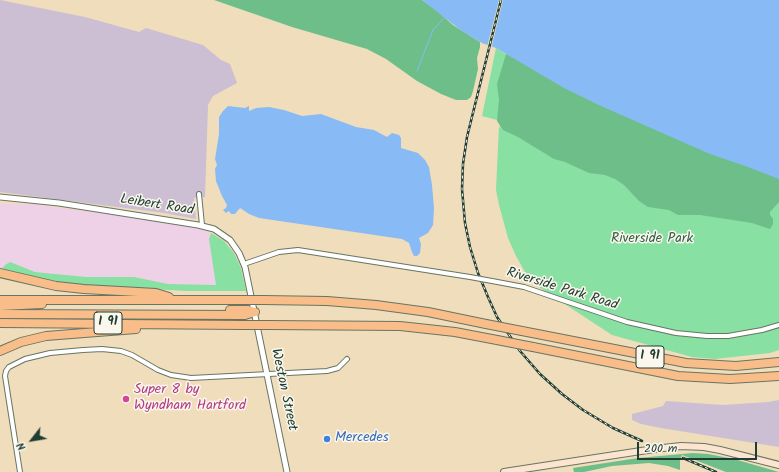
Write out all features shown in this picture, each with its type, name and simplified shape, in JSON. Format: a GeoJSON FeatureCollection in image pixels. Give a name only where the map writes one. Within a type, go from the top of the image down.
{"type":"FeatureCollection","features":[{"type":"Feature","properties":{"kind":"highway"},"geometry":{"type":"LineString","coordinates":[[0,273],[56,286],[91,290],[156,293],[176,300]]}},
{"type":"Feature","properties":{"kind":"highway"},"geometry":{"type":"LineString","coordinates":[[0,306],[37,305],[62,299]]}},
{"type":"Feature","properties":{"kind":"highway","name":"I 91"},"geometry":{"type":"LineString","coordinates":[[0,300],[262,300],[327,301],[369,304],[412,310],[686,363],[736,366],[779,362]]}},
{"type":"Feature","properties":{"kind":"highway"},"geometry":{"type":"LineString","coordinates":[[0,310],[245,310],[255,312]]}},
{"type":"Feature","properties":{"kind":"highway"},"geometry":{"type":"LineString","coordinates":[[0,314],[245,315],[255,312]]}},
{"type":"Feature","properties":{"kind":"highway","name":"I 91"},"geometry":{"type":"LineString","coordinates":[[0,323],[400,326],[455,332],[685,377],[734,379],[779,376]]}},
{"type":"Feature","properties":{"kind":"highway"},"geometry":{"type":"LineString","coordinates":[[0,351],[27,340],[53,334],[159,328],[174,324]]}},
{"type":"Feature","properties":{"kind":"main road"},"geometry":{"type":"LineString","coordinates":[[504,472],[681,446],[720,450],[779,465]]}},
{"type":"Feature","properties":{"kind":"street"},"geometry":{"type":"LineString","coordinates":[[199,194],[202,225]]}},
{"type":"Feature","properties":{"kind":"street","name":"Leibert Road"},"geometry":{"type":"LineString","coordinates":[[0,197],[59,203],[202,225],[217,231],[227,238],[237,249],[244,264],[255,312]]}},
{"type":"Feature","properties":{"kind":"street","name":"Riverside Park Road"},"geometry":{"type":"LineString","coordinates":[[244,264],[279,252],[298,250],[524,287],[639,326],[676,333],[707,336],[728,336],[762,330],[779,325]]}},
{"type":"Feature","properties":{"kind":"street","name":"Weston Street"},"geometry":{"type":"LineString","coordinates":[[255,312],[287,472]]}},
{"type":"Feature","properties":{"kind":"street"},"geometry":{"type":"LineString","coordinates":[[20,472],[5,376],[9,367],[25,359],[50,353],[102,349],[121,351],[171,375],[192,378],[327,371],[338,368],[347,359]]}},
{"type":"Feature","properties":{"kind":"shaded area"},"geometry":{"type":"Polygon","coordinates":[[[0,0],[85,17],[139,32],[146,28],[203,45],[221,60],[230,64],[237,83],[213,96],[208,105],[205,197],[194,198],[196,219],[164,213],[0,192],[0,0]]]}},
{"type":"Feature","properties":{"kind":"shaded area"},"geometry":{"type":"Polygon","coordinates":[[[0,204],[32,204],[122,216],[201,229],[211,233],[209,239],[217,285],[168,284],[134,277],[54,275],[35,272],[10,262],[1,270],[0,204]]]}},
{"type":"Feature","properties":{"kind":"shaded area"},"geometry":{"type":"Polygon","coordinates":[[[779,400],[779,447],[661,428],[641,424],[632,420],[632,414],[663,406],[666,401],[723,405],[779,400]]]}},
{"type":"Feature","properties":{"kind":"green space"},"geometry":{"type":"Polygon","coordinates":[[[214,0],[422,0],[453,25],[480,42],[477,58],[478,69],[471,97],[467,100],[456,100],[441,94],[417,81],[386,59],[367,49],[292,27],[214,0]]]}},
{"type":"Feature","properties":{"kind":"green space","name":"Riverside Park"},"geometry":{"type":"Polygon","coordinates":[[[496,48],[528,68],[779,179],[779,350],[770,353],[715,359],[692,357],[612,335],[536,285],[525,272],[516,256],[508,238],[499,205],[496,190],[499,126],[500,128],[501,121],[482,116],[496,48]]]}},
{"type":"Feature","properties":{"kind":"green space"},"geometry":{"type":"Polygon","coordinates":[[[506,54],[779,167],[779,202],[770,212],[773,219],[773,224],[770,229],[752,223],[700,215],[678,215],[669,210],[648,207],[639,201],[624,185],[615,179],[605,175],[589,173],[565,162],[554,159],[518,137],[503,130],[497,121],[499,100],[497,84],[506,54]]]}},
{"type":"Feature","properties":{"kind":"green space"},"geometry":{"type":"Polygon","coordinates":[[[211,233],[224,241],[234,253],[241,268],[246,291],[186,291],[83,285],[60,283],[1,270],[10,262],[35,272],[87,277],[134,277],[168,284],[216,285],[209,239],[211,233]]]}},
{"type":"Feature","properties":{"kind":"green space"},"geometry":{"type":"Polygon","coordinates":[[[693,453],[734,459],[779,472],[726,472],[682,455],[680,460],[680,470],[668,466],[649,463],[612,466],[584,472],[574,472],[573,468],[638,458],[693,453]]]}},
{"type":"Feature","properties":{"kind":"water"},"geometry":{"type":"Polygon","coordinates":[[[422,0],[779,0],[779,179],[710,154],[564,88],[496,48],[482,43],[462,31],[422,0]]]}},
{"type":"Feature","properties":{"kind":"water"},"geometry":{"type":"Polygon","coordinates":[[[228,106],[245,108],[249,106],[249,111],[256,108],[269,107],[302,116],[321,114],[356,127],[374,130],[387,137],[392,133],[399,135],[401,138],[401,148],[418,153],[429,167],[434,208],[433,225],[428,233],[419,238],[421,244],[420,253],[417,256],[414,256],[409,243],[402,239],[259,218],[240,208],[235,214],[231,214],[229,211],[226,213],[223,210],[227,205],[216,181],[215,169],[217,165],[215,159],[219,134],[219,117],[228,106]]]}},
{"type":"Feature","properties":{"kind":"pier"},"geometry":{"type":"Polygon","coordinates":[[[499,0],[503,0],[491,49],[487,47],[499,0]]]}},
{"type":"Feature","properties":{"kind":"waterway"},"geometry":{"type":"LineString","coordinates":[[417,71],[433,30],[445,17]]}},
{"type":"Feature","properties":{"kind":"railway"},"geometry":{"type":"LineString","coordinates":[[501,0],[467,137],[463,164],[462,189],[465,223],[470,247],[478,273],[497,317],[520,351],[540,374],[562,394],[583,410],[613,428],[642,441]]}},
{"type":"Feature","properties":{"kind":"railway"},"geometry":{"type":"LineString","coordinates":[[683,458],[716,472]]}},
{"type":"Feature","properties":{"kind":"place","name":"Super 8 by Wyndham Hartford"},"geometry":{"type":"Point","coordinates":[126,399]}},
{"type":"Feature","properties":{"kind":"place","name":"Mercedes"},"geometry":{"type":"Point","coordinates":[327,439]}}]}
